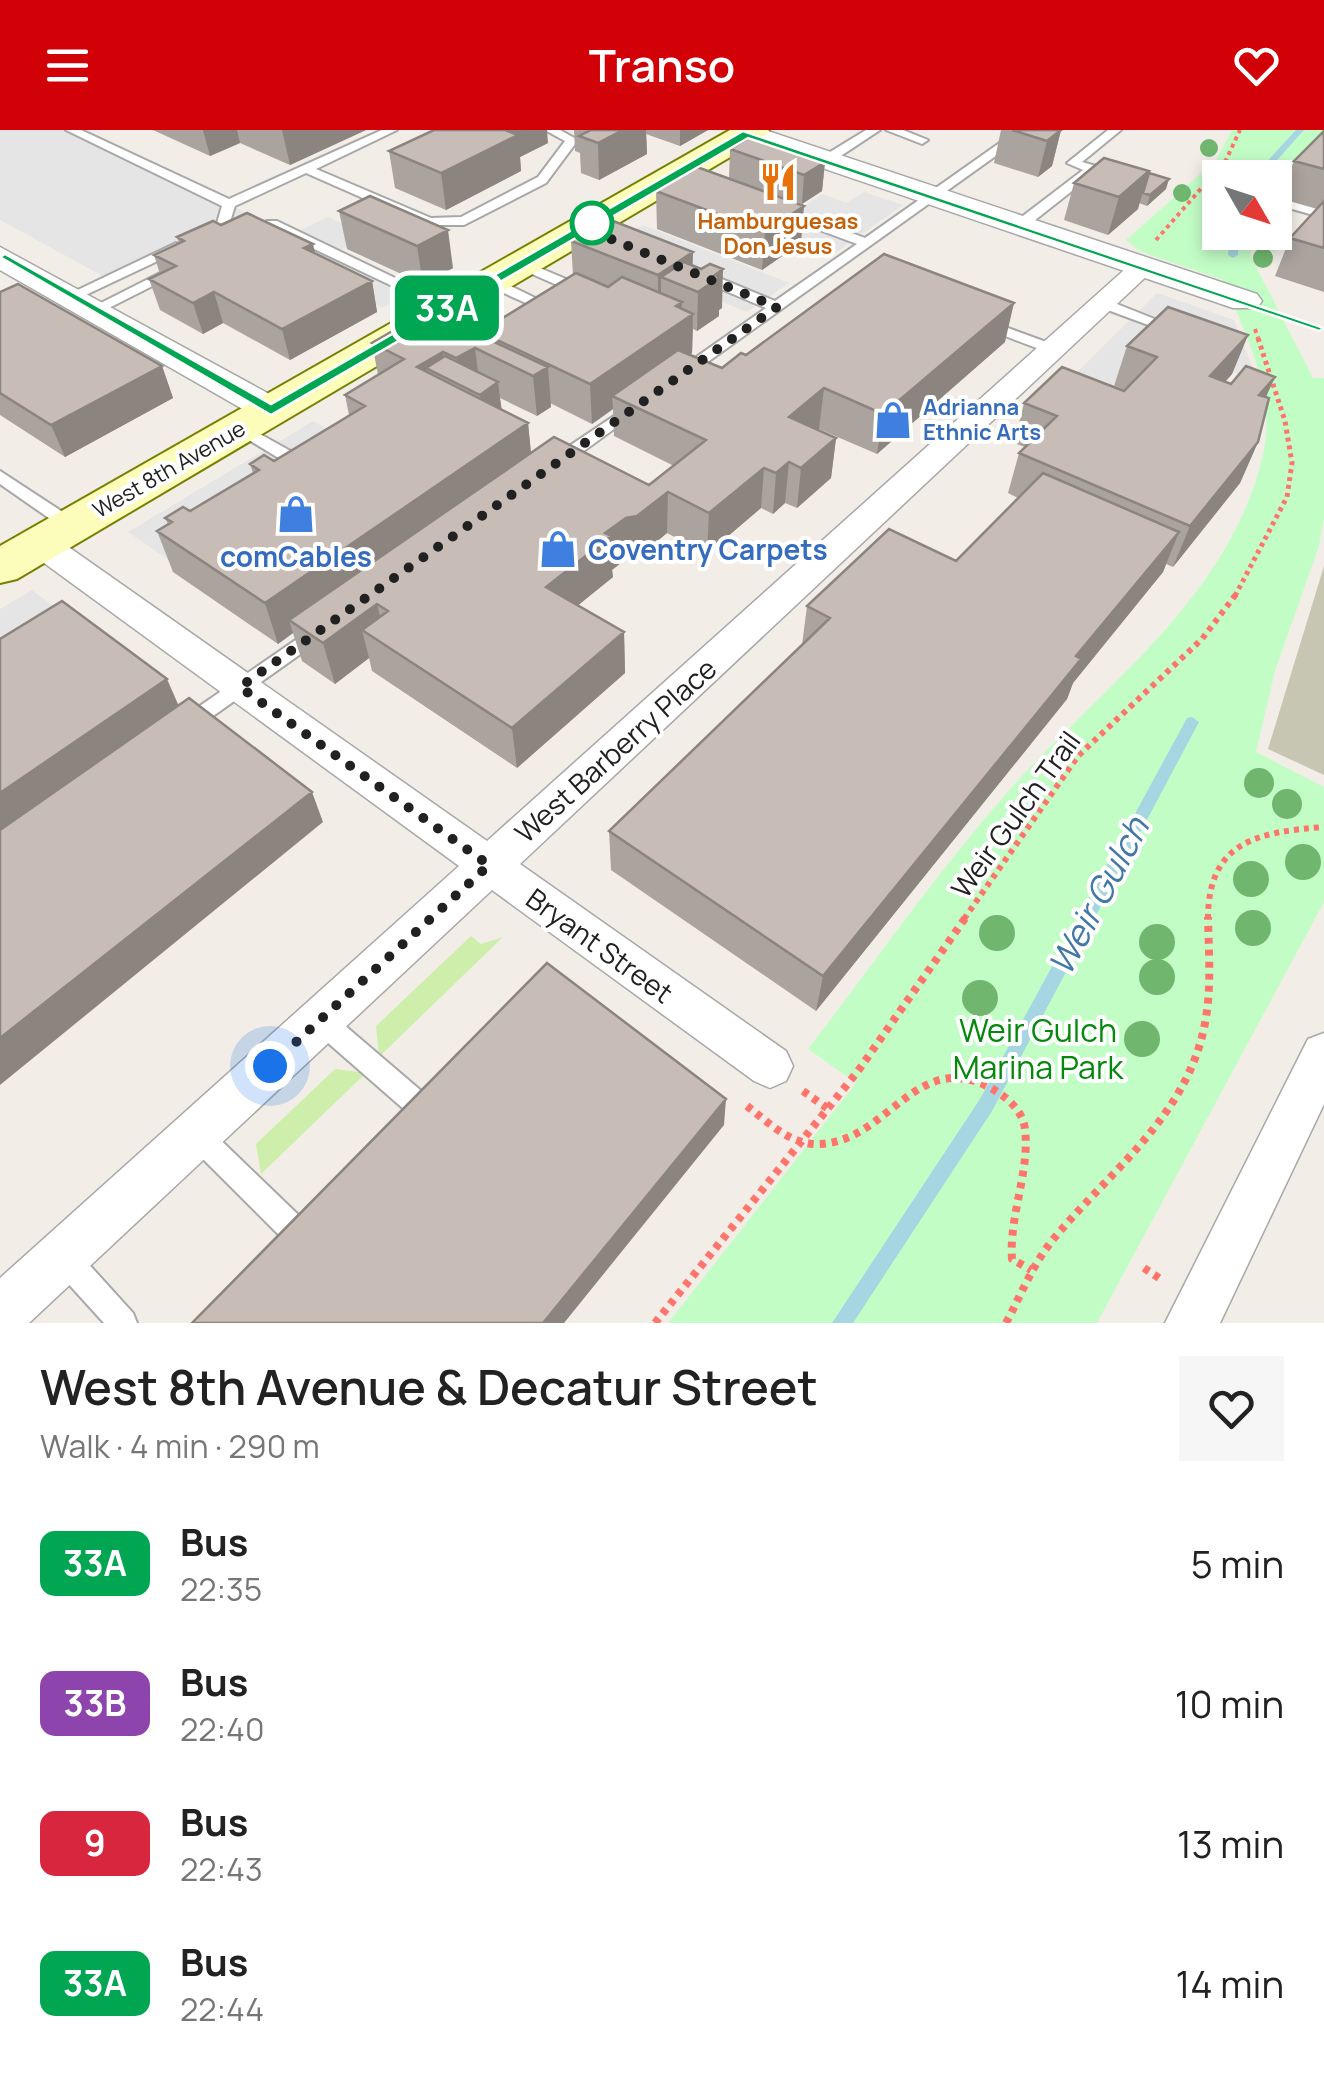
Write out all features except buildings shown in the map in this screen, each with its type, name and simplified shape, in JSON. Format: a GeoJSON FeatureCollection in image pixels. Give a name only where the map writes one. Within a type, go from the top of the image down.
{"type":"FeatureCollection","features":[{"type":"Feature","properties":{"kind":"main road","name":"West 8th Avenue"},"geometry":{"type":"LineString","coordinates":[[0,567],[506,273],[591,231],[750,132]]}},
{"type":"Feature","properties":{"kind":"street"},"geometry":{"type":"LineString","coordinates":[[750,132],[803,157],[1020,226],[1145,258],[1245,302]]}},
{"type":"Feature","properties":{"kind":"street"},"geometry":{"type":"LineString","coordinates":[[0,257],[256,419]]}},
{"type":"Feature","properties":{"kind":"street","name":"West Barberry Place"},"geometry":{"type":"LineString","coordinates":[[0,1314],[1102,304],[1145,258]]}},
{"type":"Feature","properties":{"kind":"street","name":"Bryant Street"},"geometry":{"type":"LineString","coordinates":[[56,535],[240,687],[770,1066]]}},
{"type":"Feature","properties":{"kind":"street"},"geometry":{"type":"LineString","coordinates":[[1192,1323],[1324,1054]]}},
{"type":"Feature","properties":{"kind":"lane"},"geometry":{"type":"LineString","coordinates":[[72,130],[229,204]]}},
{"type":"Feature","properties":{"kind":"lane"},"geometry":{"type":"LineString","coordinates":[[64,298],[223,225],[229,204],[391,130]]}},
{"type":"Feature","properties":{"kind":"lane"},"geometry":{"type":"LineString","coordinates":[[306,169],[429,222],[464,221],[542,180],[572,140],[551,130]]}},
{"type":"Feature","properties":{"kind":"lane"},"geometry":{"type":"LineString","coordinates":[[803,157],[874,130]]}},
{"type":"Feature","properties":{"kind":"lane"},"geometry":{"type":"LineString","coordinates":[[892,130],[922,140]]}},
{"type":"Feature","properties":{"kind":"lane"},"geometry":{"type":"LineString","coordinates":[[670,383],[1026,130]]}},
{"type":"Feature","properties":{"kind":"lane"},"geometry":{"type":"LineString","coordinates":[[1020,226],[1092,169],[1073,163],[1116,130]]}},
{"type":"Feature","properties":{"kind":"lane"},"geometry":{"type":"LineString","coordinates":[[760,204],[867,243]]}},
{"type":"Feature","properties":{"kind":"lane"},"geometry":{"type":"LineString","coordinates":[[1292,205],[1324,214]]}},
{"type":"Feature","properties":{"kind":"lane"},"geometry":{"type":"LineString","coordinates":[[240,240],[272,224],[448,307]]}},
{"type":"Feature","properties":{"kind":"lane"},"geometry":{"type":"LineString","coordinates":[[64,298],[190,264]]}},
{"type":"Feature","properties":{"kind":"lane"},"geometry":{"type":"LineString","coordinates":[[835,266],[852,272]]}},
{"type":"Feature","properties":{"kind":"lane"},"geometry":{"type":"LineString","coordinates":[[686,270],[777,307]]}},
{"type":"Feature","properties":{"kind":"lane"},"geometry":{"type":"LineString","coordinates":[[506,273],[600,298]]}},
{"type":"Feature","properties":{"kind":"lane"},"geometry":{"type":"LineString","coordinates":[[506,273],[566,316]]}},
{"type":"Feature","properties":{"kind":"lane"},"geometry":{"type":"LineString","coordinates":[[1102,304],[1185,333]]}},
{"type":"Feature","properties":{"kind":"lane"},"geometry":{"type":"LineString","coordinates":[[973,318],[1052,349]]}},
{"type":"Feature","properties":{"kind":"lane"},"geometry":{"type":"LineString","coordinates":[[700,342],[717,349]]}},
{"type":"Feature","properties":{"kind":"lane"},"geometry":{"type":"LineString","coordinates":[[542,473],[654,394]]}},
{"type":"Feature","properties":{"kind":"lane"},"geometry":{"type":"LineString","coordinates":[[256,419],[320,475]]}},
{"type":"Feature","properties":{"kind":"lane"},"geometry":{"type":"LineString","coordinates":[[0,476],[56,535]]}},
{"type":"Feature","properties":{"kind":"lane"},"geometry":{"type":"LineString","coordinates":[[162,742],[335,620]]}},
{"type":"Feature","properties":{"kind":"lane"},"geometry":{"type":"LineString","coordinates":[[320,1020],[431,1116]]}},
{"type":"Feature","properties":{"kind":"lane"},"geometry":{"type":"LineString","coordinates":[[196,1134],[307,1243]]}},
{"type":"Feature","properties":{"kind":"lane"},"geometry":{"type":"LineString","coordinates":[[63,1256],[123,1323]]}},
{"type":"Feature","properties":{"kind":"path"},"geometry":{"type":"LineString","coordinates":[[1145,258],[1226,160],[1240,130]]}},
{"type":"Feature","properties":{"kind":"path","name":"Weir Gulch Trail"},"geometry":{"type":"LineString","coordinates":[[654,1323],[858,1070],[1078,756],[1202,638],[1253,567],[1287,497],[1292,462],[1285,420],[1245,302]]}},
{"type":"Feature","properties":{"kind":"path"},"geometry":{"type":"LineString","coordinates":[[1008,1322],[1031,1270],[1158,1122],[1186,1079],[1203,1037],[1210,989],[1208,922],[1214,872],[1232,848],[1279,830],[1324,827]]}},
{"type":"Feature","properties":{"kind":"path"},"geometry":{"type":"LineString","coordinates":[[742,1102],[798,1144],[828,1144],[944,1074],[965,1076],[994,1088],[1016,1106],[1025,1129],[1009,1237],[1012,1260],[1031,1270]]}},
{"type":"Feature","properties":{"kind":"shaded area"},"geometry":{"type":"Polygon","coordinates":[[[0,130],[71,130],[251,215],[112,281],[0,220],[0,130]]]}},
{"type":"Feature","properties":{"kind":"shaded area"},"geometry":{"type":"Polygon","coordinates":[[[864,192],[903,205],[832,255],[705,206],[803,207],[822,194],[846,203],[864,192]]]}},
{"type":"Feature","properties":{"kind":"shaded area"},"geometry":{"type":"Polygon","coordinates":[[[328,217],[368,235],[329,256],[408,294],[382,308],[321,278],[269,245],[328,217]]]}},
{"type":"Feature","properties":{"kind":"shaded area"},"geometry":{"type":"Polygon","coordinates":[[[643,225],[789,283],[747,312],[600,251],[643,225]]]}},
{"type":"Feature","properties":{"kind":"shaded area"},"geometry":{"type":"Polygon","coordinates":[[[1157,293],[1234,320],[1258,381],[1152,343],[1109,388],[1075,374],[1157,293]]]}},
{"type":"Feature","properties":{"kind":"shaded area"},"geometry":{"type":"Polygon","coordinates":[[[313,421],[362,449],[170,561],[128,532],[313,421]]]}},
{"type":"Feature","properties":{"kind":"shaded area"},"geometry":{"type":"Polygon","coordinates":[[[1324,566],[1324,775],[1268,749],[1324,566]]]}},
{"type":"Feature","properties":{"kind":"shaded area"},"geometry":{"type":"Polygon","coordinates":[[[32,590],[78,625],[0,674],[0,609],[32,590]]]}},
{"type":"Feature","properties":{"kind":"green space","name":"Weir Gulch Marina Park"},"geometry":{"type":"Polygon","coordinates":[[[1232,130],[1324,130],[1324,144],[1292,171],[1292,160],[1216,160],[1232,130]]]}},
{"type":"Feature","properties":{"kind":"green space","name":"Weir Gulch Marina Park"},"geometry":{"type":"Polygon","coordinates":[[[1202,172],[1202,250],[1251,250],[1250,255],[1313,378],[1324,378],[1324,517],[1319,546],[1275,671],[1256,752],[1324,787],[1324,902],[1097,1323],[668,1323],[856,1083],[808,1049],[978,826],[1191,599],[1221,555],[1246,507],[1263,455],[1266,410],[1257,365],[1223,280],[1139,251],[1126,240],[1202,172]]]}},
{"type":"Feature","properties":{"kind":"green space"},"geometry":{"type":"Polygon","coordinates":[[[471,936],[481,944],[503,937],[379,1057],[376,1026],[471,936]]]}},
{"type":"Feature","properties":{"kind":"green space"},"geometry":{"type":"Polygon","coordinates":[[[335,1069],[366,1073],[261,1174],[256,1144],[335,1069]]]}},
{"type":"Feature","properties":{"kind":"waterway","name":"Weir Gulch"},"geometry":{"type":"LineString","coordinates":[[1272,160],[1300,130]]}},
{"type":"Feature","properties":{"kind":"waterway","name":"Weir Gulch"},"geometry":{"type":"LineString","coordinates":[[1233,250],[1233,255]]}},
{"type":"Feature","properties":{"kind":"waterway","name":"Weir Gulch"},"geometry":{"type":"LineString","coordinates":[[842,1323],[986,1105],[1192,722]]}},
{"type":"Feature","properties":{"kind":"bus line","name":"33A"},"geometry":{"type":"LineString","coordinates":[[0,257],[271,410],[747,134],[1324,328]]}},
{"type":"Feature","properties":{"kind":"place","name":"Hamburguesas Don Jesus"},"geometry":{"type":"Point","coordinates":[778,182]}},
{"type":"Feature","properties":{"kind":"place","name":"Adrianna Ethnic Arts"},"geometry":{"type":"Point","coordinates":[893,420]}},
{"type":"Feature","properties":{"kind":"place","name":"comCables"},"geometry":{"type":"Point","coordinates":[296,514]}},
{"type":"Feature","properties":{"kind":"place","name":"Coventry Carpets"},"geometry":{"type":"Point","coordinates":[558,549]}},
{"type":"Feature","properties":{"kind":"route"},"geometry":{"type":"LineString","coordinates":[[270,1066],[489,865],[240,687],[777,307],[584,228],[592,223]]}}]}
